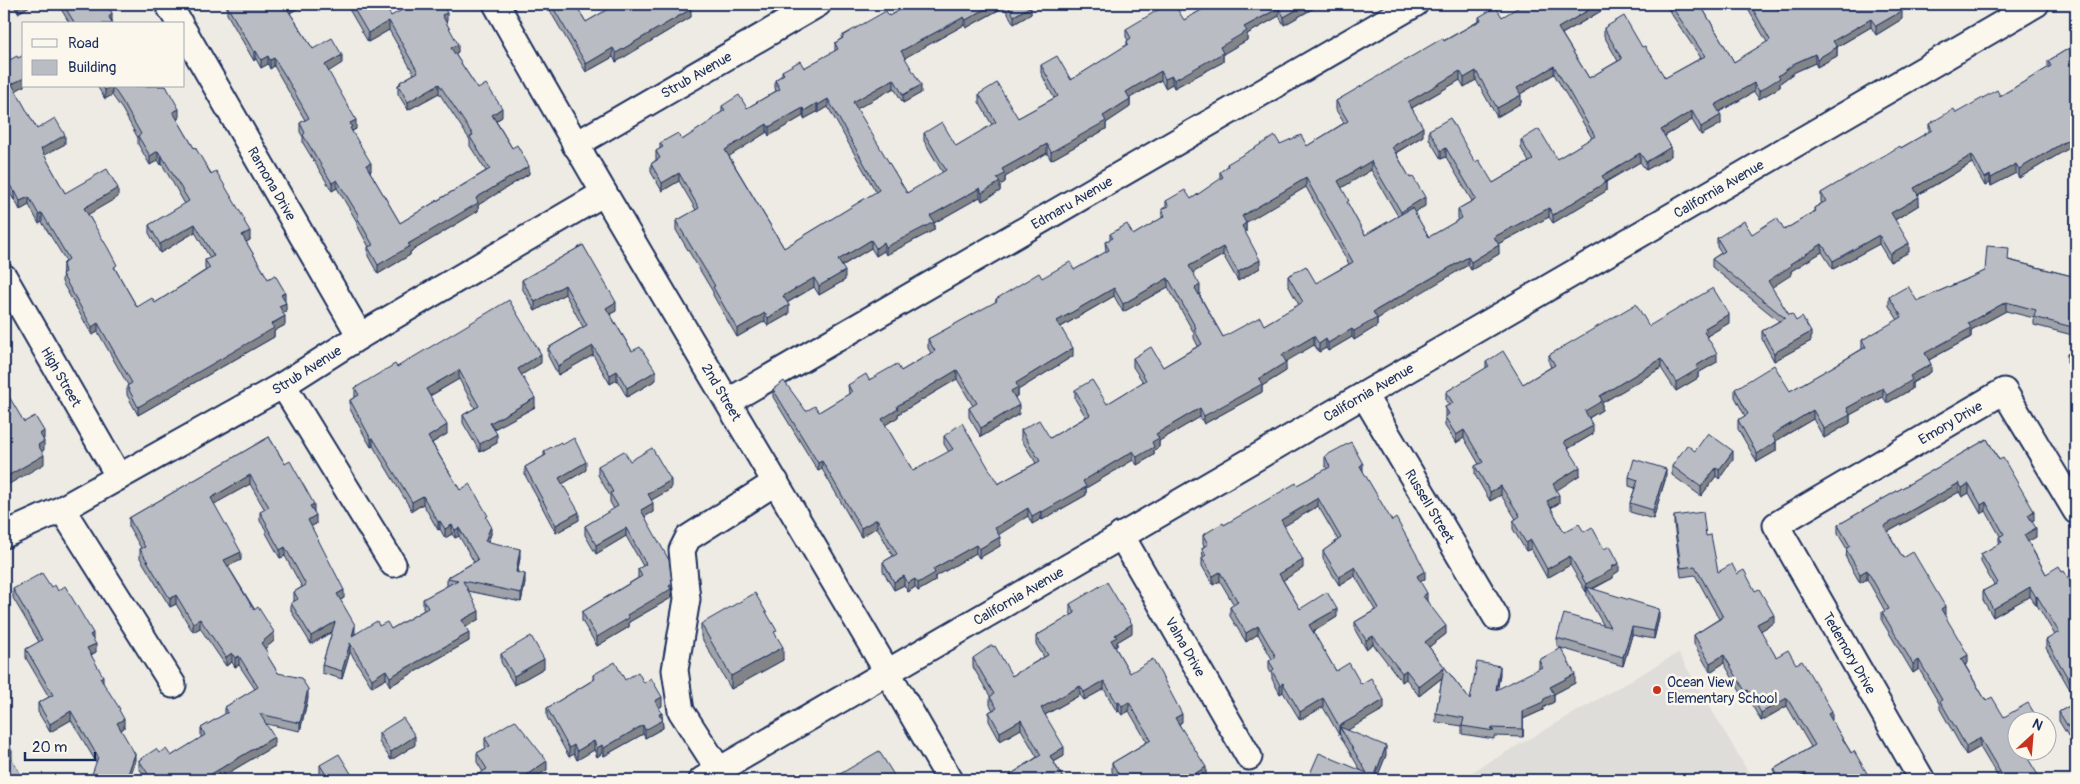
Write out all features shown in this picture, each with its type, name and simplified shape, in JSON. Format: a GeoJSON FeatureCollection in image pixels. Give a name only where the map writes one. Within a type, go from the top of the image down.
{"type":"FeatureCollection","features":[{"type":"Feature","properties":{"kind":"street"},"geometry":{"type":"LineString","coordinates":[[168,4],[179,22]]}},
{"type":"Feature","properties":{"kind":"street","name":"2nd Street"},"geometry":{"type":"LineString","coordinates":[[496,4],[575,145],[729,402],[950,780]]}},
{"type":"Feature","properties":{"kind":"street","name":"Strub Avenue"},"geometry":{"type":"LineString","coordinates":[[575,145],[818,4]]}},
{"type":"Feature","properties":{"kind":"street","name":"Edmaru Avenue"},"geometry":{"type":"LineString","coordinates":[[729,402],[1415,4]]}},
{"type":"Feature","properties":{"kind":"street","name":"California Avenue"},"geometry":{"type":"LineString","coordinates":[[710,775],[2036,4]]}},
{"type":"Feature","properties":{"kind":"street","name":"Ramona Drive"},"geometry":{"type":"LineString","coordinates":[[185,33],[360,336]]}},
{"type":"Feature","properties":{"kind":"street","name":"Strub Avenue"},"geometry":{"type":"LineString","coordinates":[[4,535],[62,509],[283,385],[360,336],[604,193]]}},
{"type":"Feature","properties":{"kind":"street","name":"High Street"},"geometry":{"type":"LineString","coordinates":[[4,278],[119,477]]}},
{"type":"Feature","properties":{"kind":"street"},"geometry":{"type":"LineString","coordinates":[[283,385],[393,564]]}},
{"type":"Feature","properties":{"kind":"street","name":"Emory Drive"},"geometry":{"type":"LineString","coordinates":[[1776,525],[2004,391],[2076,511]]}},
{"type":"Feature","properties":{"kind":"street","name":"Russell Street"},"geometry":{"type":"LineString","coordinates":[[1364,394],[1496,617]]}},
{"type":"Feature","properties":{"kind":"street"},"geometry":{"type":"LineString","coordinates":[[710,775],[681,711],[675,670],[687,599],[682,550],[688,538],[776,482]]}},
{"type":"Feature","properties":{"kind":"street"},"geometry":{"type":"LineString","coordinates":[[62,509],[172,685]]}},
{"type":"Feature","properties":{"kind":"street","name":"Tedemory Drive"},"geometry":{"type":"LineString","coordinates":[[1776,525],[1922,780]]}},
{"type":"Feature","properties":{"kind":"street","name":"Valna Drive"},"geometry":{"type":"LineString","coordinates":[[1121,535],[1249,757]]}},
{"type":"Feature","properties":{"kind":"shaded area","name":"Ocean View Elementary School"},"geometry":{"type":"Polygon","coordinates":[[[1678,653],[1753,780],[1458,780],[1550,727],[1678,653]]]}},
{"type":"Feature","properties":{"kind":"building"},"geometry":{"type":"Polygon","coordinates":[[[63,4],[107,4],[112,13],[109,17],[112,22],[74,22],[63,4]]]}},
{"type":"Feature","properties":{"kind":"building"},"geometry":{"type":"Polygon","coordinates":[[[230,4],[291,4],[286,7],[313,49],[332,38],[342,55],[325,65],[356,120],[350,123],[352,127],[350,128],[371,163],[366,165],[400,223],[490,169],[470,137],[473,135],[439,84],[408,102],[398,85],[418,72],[389,21],[368,33],[351,4],[384,4],[391,16],[413,4],[442,4],[447,13],[442,15],[458,44],[451,48],[478,89],[486,84],[502,108],[492,115],[512,148],[517,145],[529,166],[476,198],[478,203],[408,244],[410,246],[378,265],[368,247],[373,245],[357,217],[359,216],[337,180],[332,183],[303,135],[305,133],[300,123],[309,118],[286,77],[274,58],[270,60],[268,56],[261,60],[256,51],[254,52],[227,6],[230,4]]]}},
{"type":"Feature","properties":{"kind":"building"},"geometry":{"type":"Polygon","coordinates":[[[551,4],[575,4],[586,22],[617,4],[688,4],[691,9],[616,53],[613,48],[586,64],[551,4]]]}},
{"type":"Feature","properties":{"kind":"building"},"geometry":{"type":"Polygon","coordinates":[[[911,4],[920,4],[921,6],[925,4],[994,4],[966,20],[964,17],[901,51],[921,85],[903,95],[894,79],[853,102],[907,193],[946,170],[924,133],[942,122],[956,146],[996,122],[979,94],[997,83],[1018,118],[1058,96],[1041,65],[1057,56],[1071,80],[1128,44],[1127,41],[1131,38],[1126,29],[1168,4],[1174,4],[1184,20],[1212,4],[1307,4],[1284,17],[1279,8],[1244,27],[1247,31],[1220,47],[1223,53],[1174,80],[1172,76],[1165,79],[1161,71],[1126,92],[1130,99],[1103,116],[1106,121],[1051,152],[1047,144],[1002,169],[1005,174],[997,178],[1000,182],[982,193],[980,188],[930,216],[934,222],[886,247],[884,242],[876,248],[871,240],[838,260],[845,271],[819,286],[814,278],[783,296],[789,305],[768,318],[765,313],[737,329],[713,287],[715,286],[676,221],[699,208],[679,173],[662,183],[651,164],[660,158],[656,151],[663,147],[660,143],[678,133],[682,140],[714,119],[725,110],[722,106],[739,95],[747,108],[780,89],[775,80],[784,74],[782,71],[800,61],[804,68],[838,49],[835,43],[843,38],[842,36],[886,11],[889,16],[911,4]],[[828,99],[804,111],[803,108],[769,127],[767,124],[725,150],[784,248],[879,190],[828,99]]]}},
{"type":"Feature","properties":{"kind":"building"},"geometry":{"type":"Polygon","coordinates":[[[1007,4],[1030,4],[1031,6],[1014,16],[1007,4]]]}},
{"type":"Feature","properties":{"kind":"building"},"geometry":{"type":"Polygon","coordinates":[[[1524,4],[1599,4],[1558,28],[1589,78],[1622,59],[1604,28],[1624,16],[1642,47],[1645,46],[1665,78],[1705,56],[1670,4],[1700,4],[1734,62],[1770,40],[1750,4],[1775,4],[1778,10],[1789,4],[1898,4],[1902,11],[1876,26],[1871,19],[1833,41],[1837,47],[1817,59],[1815,54],[1795,63],[1778,76],[1780,78],[1759,91],[1754,83],[1715,105],[1721,115],[1701,127],[1692,111],[1661,130],[1671,147],[1646,162],[1640,153],[1602,176],[1606,182],[1553,215],[1549,208],[1494,237],[1499,245],[1471,262],[1468,257],[1373,312],[1377,318],[1354,331],[1352,329],[1328,343],[1326,339],[1319,344],[1314,336],[1282,355],[1286,362],[1259,379],[1262,384],[1204,416],[1200,408],[1156,434],[1159,438],[1152,442],[1154,447],[1137,457],[1133,451],[1083,481],[1086,487],[1042,512],[1032,516],[1028,508],[995,528],[1000,537],[979,549],[976,545],[933,569],[935,573],[918,583],[915,579],[908,583],[904,576],[894,582],[883,562],[897,554],[877,519],[861,528],[822,461],[818,463],[773,389],[784,381],[806,411],[815,406],[819,412],[852,392],[848,385],[866,374],[869,380],[897,364],[901,371],[935,351],[928,339],[997,301],[996,299],[1039,273],[1042,278],[1070,262],[1074,270],[1109,250],[1105,242],[1113,238],[1110,234],[1127,224],[1133,235],[1165,216],[1162,209],[1169,206],[1166,201],[1185,190],[1191,199],[1223,177],[1220,172],[1228,166],[1227,164],[1275,136],[1280,144],[1301,135],[1307,146],[1348,121],[1336,101],[1443,38],[1444,41],[1481,20],[1479,17],[1496,7],[1502,17],[1524,4]],[[1554,66],[1517,88],[1521,95],[1497,108],[1476,71],[1464,78],[1460,71],[1408,102],[1423,127],[1392,147],[1410,178],[1413,177],[1425,197],[1401,212],[1371,161],[1338,181],[1365,235],[1412,208],[1429,237],[1462,218],[1458,209],[1476,199],[1446,148],[1441,151],[1429,130],[1450,118],[1475,162],[1479,160],[1493,183],[1533,160],[1521,140],[1539,129],[1557,159],[1595,136],[1554,66]],[[1306,178],[1242,216],[1246,223],[1242,226],[1260,260],[1238,272],[1223,247],[1189,266],[1200,285],[1195,288],[1223,337],[1260,317],[1264,325],[1303,302],[1288,276],[1306,266],[1316,283],[1353,262],[1306,178]],[[1168,278],[1123,304],[1114,288],[1057,321],[1073,348],[1016,383],[1018,387],[1011,391],[1019,405],[981,428],[969,408],[977,403],[957,370],[897,406],[898,409],[882,419],[913,471],[953,449],[944,436],[962,423],[998,484],[1040,461],[1021,430],[1039,420],[1050,438],[1090,415],[1075,390],[1092,380],[1107,404],[1146,380],[1133,358],[1151,347],[1163,367],[1202,344],[1194,329],[1196,328],[1168,278]]]}},
{"type":"Feature","properties":{"kind":"building"},"geometry":{"type":"Polygon","coordinates":[[[2076,44],[2076,135],[2019,169],[2016,164],[1991,178],[1990,175],[1985,178],[1972,155],[1914,188],[1919,197],[1891,213],[1909,243],[1890,254],[1879,235],[1833,261],[1822,244],[1790,264],[1791,266],[1768,281],[1789,315],[1792,314],[1796,321],[1802,317],[1811,332],[1774,353],[1762,331],[1785,318],[1712,259],[1725,251],[1717,238],[1744,221],[1752,234],[1777,218],[1784,230],[1816,211],[1814,208],[1826,201],[1821,193],[1900,146],[1901,148],[1932,130],[1929,124],[1954,109],[1956,113],[1997,90],[2000,96],[2051,66],[2048,61],[2076,44]]]}},
{"type":"Feature","properties":{"kind":"building"},"geometry":{"type":"Polygon","coordinates":[[[17,56],[18,58],[22,56],[22,79],[12,84],[37,129],[55,118],[65,135],[41,149],[65,193],[107,169],[118,188],[84,208],[108,248],[117,265],[114,267],[137,307],[152,298],[155,303],[210,268],[205,260],[214,256],[195,224],[160,244],[149,225],[189,201],[158,151],[150,156],[138,136],[141,134],[113,88],[167,88],[179,109],[173,112],[194,148],[211,174],[216,171],[245,220],[250,231],[242,235],[268,279],[275,275],[285,292],[281,295],[286,303],[279,306],[285,316],[271,324],[274,328],[138,407],[127,386],[132,383],[98,323],[92,327],[62,274],[65,272],[63,264],[69,259],[42,213],[39,215],[29,197],[20,201],[4,175],[4,63],[17,56]]]}},
{"type":"Feature","properties":{"kind":"building"},"geometry":{"type":"Polygon","coordinates":[[[583,245],[616,302],[606,308],[632,351],[640,347],[656,371],[627,388],[617,371],[610,375],[593,346],[558,366],[548,348],[587,325],[565,285],[535,302],[522,280],[583,245]]]}},
{"type":"Feature","properties":{"kind":"building"},"geometry":{"type":"Polygon","coordinates":[[[1987,246],[2009,248],[2008,260],[2076,277],[2076,328],[2034,317],[2036,310],[2006,302],[1968,323],[1971,328],[1925,353],[1931,364],[1910,376],[1912,380],[1887,395],[1883,388],[1847,408],[1850,415],[1824,429],[1813,410],[1772,435],[1776,442],[1757,454],[1738,420],[1748,414],[1735,389],[1774,365],[1790,391],[1866,347],[1862,340],[1902,317],[1889,297],[1908,286],[1917,301],[1985,271],[1987,246]]]}},
{"type":"Feature","properties":{"kind":"building"},"geometry":{"type":"Polygon","coordinates":[[[1713,288],[1729,314],[1705,328],[1707,331],[1704,332],[1717,353],[1696,366],[1698,369],[1676,382],[1661,359],[1600,396],[1602,401],[1585,411],[1593,426],[1564,442],[1580,467],[1553,484],[1559,495],[1547,501],[1564,532],[1579,524],[1584,532],[1592,527],[1604,549],[1610,546],[1619,563],[1611,567],[1613,569],[1586,584],[1570,556],[1547,569],[1531,540],[1526,543],[1513,521],[1520,516],[1501,486],[1490,492],[1475,466],[1483,462],[1464,430],[1456,435],[1445,417],[1449,414],[1445,407],[1453,403],[1446,392],[1489,366],[1486,362],[1503,351],[1523,384],[1555,365],[1549,355],[1636,304],[1649,326],[1713,288]]]}},
{"type":"Feature","properties":{"kind":"building"},"geometry":{"type":"Polygon","coordinates":[[[509,300],[541,354],[518,369],[535,398],[490,423],[497,434],[480,444],[463,415],[479,406],[459,370],[426,389],[447,425],[428,437],[460,490],[470,484],[488,516],[486,517],[491,526],[485,541],[520,549],[516,572],[525,574],[521,593],[463,581],[479,611],[462,620],[469,633],[390,677],[386,670],[372,679],[350,643],[342,671],[322,665],[335,622],[311,636],[291,603],[298,599],[294,592],[306,585],[285,547],[280,550],[266,525],[260,512],[269,507],[250,475],[211,498],[241,552],[224,560],[254,610],[258,607],[274,632],[261,643],[268,653],[267,655],[278,673],[301,678],[308,689],[300,723],[260,714],[274,737],[201,780],[152,780],[139,760],[156,749],[159,753],[166,749],[171,756],[205,735],[201,728],[228,712],[225,707],[258,687],[239,656],[235,658],[232,653],[226,657],[200,619],[193,623],[176,595],[170,599],[140,549],[145,547],[129,518],[269,437],[285,464],[290,461],[314,504],[310,506],[316,515],[308,520],[344,590],[337,594],[355,625],[352,636],[377,621],[379,626],[387,622],[391,629],[428,608],[423,599],[458,580],[447,578],[478,560],[459,528],[455,530],[452,525],[445,529],[440,521],[438,522],[423,496],[412,502],[373,438],[371,439],[350,400],[359,395],[355,388],[395,364],[397,367],[509,300]]]}},
{"type":"Feature","properties":{"kind":"building"},"geometry":{"type":"Polygon","coordinates":[[[2076,349],[2076,370],[2067,354],[2076,349]]]}},
{"type":"Feature","properties":{"kind":"building"},"geometry":{"type":"Polygon","coordinates":[[[4,363],[8,370],[4,373],[4,363]]]}},
{"type":"Feature","properties":{"kind":"building"},"geometry":{"type":"Polygon","coordinates":[[[4,388],[24,422],[35,416],[44,431],[40,434],[44,441],[38,445],[44,455],[4,478],[4,388]]]}},
{"type":"Feature","properties":{"kind":"building"},"geometry":{"type":"Polygon","coordinates":[[[1708,433],[1733,451],[1719,470],[1716,468],[1701,487],[1672,466],[1687,445],[1695,451],[1708,433]]]}},
{"type":"Feature","properties":{"kind":"building"},"geometry":{"type":"Polygon","coordinates":[[[574,438],[586,462],[559,478],[579,512],[556,525],[525,467],[546,455],[544,451],[561,442],[562,445],[574,438]]]}},
{"type":"Feature","properties":{"kind":"building"},"geometry":{"type":"Polygon","coordinates":[[[1987,439],[1999,460],[2003,458],[2034,511],[2028,515],[2036,528],[2024,535],[2046,574],[2059,566],[2073,586],[2076,584],[2076,692],[2046,640],[2059,632],[2030,587],[1993,609],[1983,591],[1998,583],[1981,554],[2002,542],[1999,537],[2004,534],[1986,502],[1981,505],[1969,484],[1962,488],[1959,483],[1884,526],[1903,558],[1913,552],[1945,606],[1941,609],[1968,655],[1961,659],[1986,701],[1992,697],[2004,717],[2008,715],[2008,762],[2030,762],[2041,780],[1993,780],[2002,775],[1980,738],[1966,746],[1919,660],[1913,664],[1882,612],[1889,609],[1867,570],[1860,574],[1846,549],[1850,546],[1838,525],[1987,439]]]}},
{"type":"Feature","properties":{"kind":"building"},"geometry":{"type":"Polygon","coordinates":[[[1351,442],[1363,464],[1360,466],[1392,521],[1396,518],[1419,559],[1425,571],[1417,576],[1427,593],[1423,596],[1446,626],[1425,642],[1470,700],[1477,662],[1500,666],[1496,690],[1542,667],[1539,660],[1561,648],[1575,674],[1550,687],[1554,694],[1544,699],[1543,702],[1523,711],[1523,729],[1491,728],[1494,731],[1462,726],[1464,718],[1436,713],[1444,668],[1419,687],[1406,670],[1402,673],[1373,636],[1366,640],[1355,622],[1379,608],[1355,567],[1339,577],[1323,551],[1341,538],[1318,498],[1281,520],[1303,560],[1279,574],[1300,609],[1327,592],[1337,609],[1309,625],[1336,671],[1349,663],[1361,684],[1371,678],[1384,700],[1339,726],[1323,698],[1300,712],[1283,683],[1280,685],[1272,671],[1274,669],[1269,661],[1276,657],[1258,626],[1246,633],[1230,607],[1238,602],[1220,572],[1213,576],[1202,558],[1206,555],[1202,548],[1208,544],[1203,535],[1223,523],[1224,525],[1296,483],[1297,485],[1330,467],[1325,456],[1351,442]]]}},
{"type":"Feature","properties":{"kind":"building"},"geometry":{"type":"Polygon","coordinates":[[[652,448],[671,480],[648,494],[653,503],[641,510],[669,560],[672,584],[669,586],[671,589],[627,615],[629,618],[597,637],[582,612],[642,576],[638,569],[646,564],[626,528],[596,545],[585,526],[618,506],[610,493],[613,492],[598,466],[624,451],[630,461],[652,448]]]}},
{"type":"Feature","properties":{"kind":"building"},"geometry":{"type":"Polygon","coordinates":[[[1634,459],[1666,469],[1653,510],[1630,503],[1638,480],[1629,477],[1634,459]]]}},
{"type":"Feature","properties":{"kind":"building"},"geometry":{"type":"Polygon","coordinates":[[[1703,512],[1706,536],[1711,535],[1718,572],[1732,564],[1737,574],[1744,570],[1755,591],[1759,589],[1774,615],[1757,624],[1776,657],[1788,650],[1796,664],[1802,661],[1832,711],[1828,714],[1851,753],[1854,751],[1868,775],[1863,780],[1808,780],[1805,774],[1794,780],[1781,780],[1774,769],[1815,745],[1787,698],[1761,713],[1748,690],[1745,691],[1724,655],[1710,663],[1694,635],[1723,617],[1695,566],[1681,568],[1674,516],[1703,512]]]}},
{"type":"Feature","properties":{"kind":"building"},"geometry":{"type":"Polygon","coordinates":[[[42,573],[51,587],[55,585],[58,591],[65,586],[93,633],[90,635],[96,644],[87,648],[103,676],[100,678],[120,709],[124,719],[117,723],[135,754],[126,780],[90,780],[98,757],[71,711],[50,724],[38,703],[53,695],[26,649],[42,640],[13,589],[42,573]]]}},
{"type":"Feature","properties":{"kind":"building"},"geometry":{"type":"Polygon","coordinates":[[[1107,582],[1132,624],[1115,635],[1117,637],[1111,640],[1130,673],[1153,659],[1182,714],[1175,718],[1206,767],[1184,780],[1135,780],[1132,776],[1122,780],[1112,763],[1151,740],[1129,702],[1122,706],[1119,702],[1117,703],[1104,681],[1084,692],[1080,686],[1041,708],[1064,747],[1050,756],[1064,780],[1013,780],[1010,775],[1041,755],[1021,720],[1000,732],[989,712],[997,708],[990,697],[994,694],[973,658],[992,645],[993,647],[995,646],[1012,676],[1048,655],[1036,636],[1075,613],[1070,604],[1107,582]]]}},
{"type":"Feature","properties":{"kind":"building"},"geometry":{"type":"Polygon","coordinates":[[[1587,587],[1659,609],[1654,631],[1632,627],[1623,657],[1557,638],[1564,614],[1610,627],[1587,587]]]}},
{"type":"Feature","properties":{"kind":"building"},"geometry":{"type":"Polygon","coordinates":[[[755,593],[777,631],[774,632],[783,647],[731,676],[701,624],[755,593]]]}},
{"type":"Feature","properties":{"kind":"building"},"geometry":{"type":"Polygon","coordinates":[[[531,636],[544,659],[514,676],[501,654],[531,636]]]}},
{"type":"Feature","properties":{"kind":"building"},"geometry":{"type":"Polygon","coordinates":[[[615,662],[625,680],[638,672],[644,683],[651,678],[662,697],[655,701],[662,713],[659,714],[663,720],[645,730],[643,725],[604,748],[602,745],[597,748],[594,741],[577,751],[574,745],[569,748],[547,708],[595,679],[593,675],[615,662]]]}},
{"type":"Feature","properties":{"kind":"building"},"geometry":{"type":"Polygon","coordinates":[[[2076,702],[2076,727],[2070,730],[2059,712],[2076,702]]]}},
{"type":"Feature","properties":{"kind":"building"},"geometry":{"type":"Polygon","coordinates":[[[2028,703],[2034,712],[2013,712],[2028,703]]]}},
{"type":"Feature","properties":{"kind":"building"},"geometry":{"type":"Polygon","coordinates":[[[403,718],[415,736],[391,752],[379,733],[403,718]]]}},
{"type":"Feature","properties":{"kind":"building"},"geometry":{"type":"Polygon","coordinates":[[[515,720],[547,761],[525,776],[527,780],[469,780],[487,769],[477,753],[490,746],[485,738],[515,720]]]}},
{"type":"Feature","properties":{"kind":"building"},"geometry":{"type":"Polygon","coordinates":[[[1340,727],[1386,746],[1373,780],[1320,780],[1309,776],[1319,753],[1367,773],[1340,727]]]}},
{"type":"Feature","properties":{"kind":"building"},"geometry":{"type":"Polygon","coordinates":[[[4,737],[12,751],[8,753],[24,780],[4,780],[4,737]]]}},
{"type":"Feature","properties":{"kind":"building"},"geometry":{"type":"Polygon","coordinates":[[[879,751],[897,780],[830,780],[879,751]]]}},
{"type":"Feature","properties":{"kind":"building"},"geometry":{"type":"Polygon","coordinates":[[[339,754],[355,780],[329,780],[320,765],[339,754]]]}},
{"type":"Feature","properties":{"kind":"place","name":"Ocean View Elementary School"},"geometry":{"type":"Point","coordinates":[1657,690]}}]}
